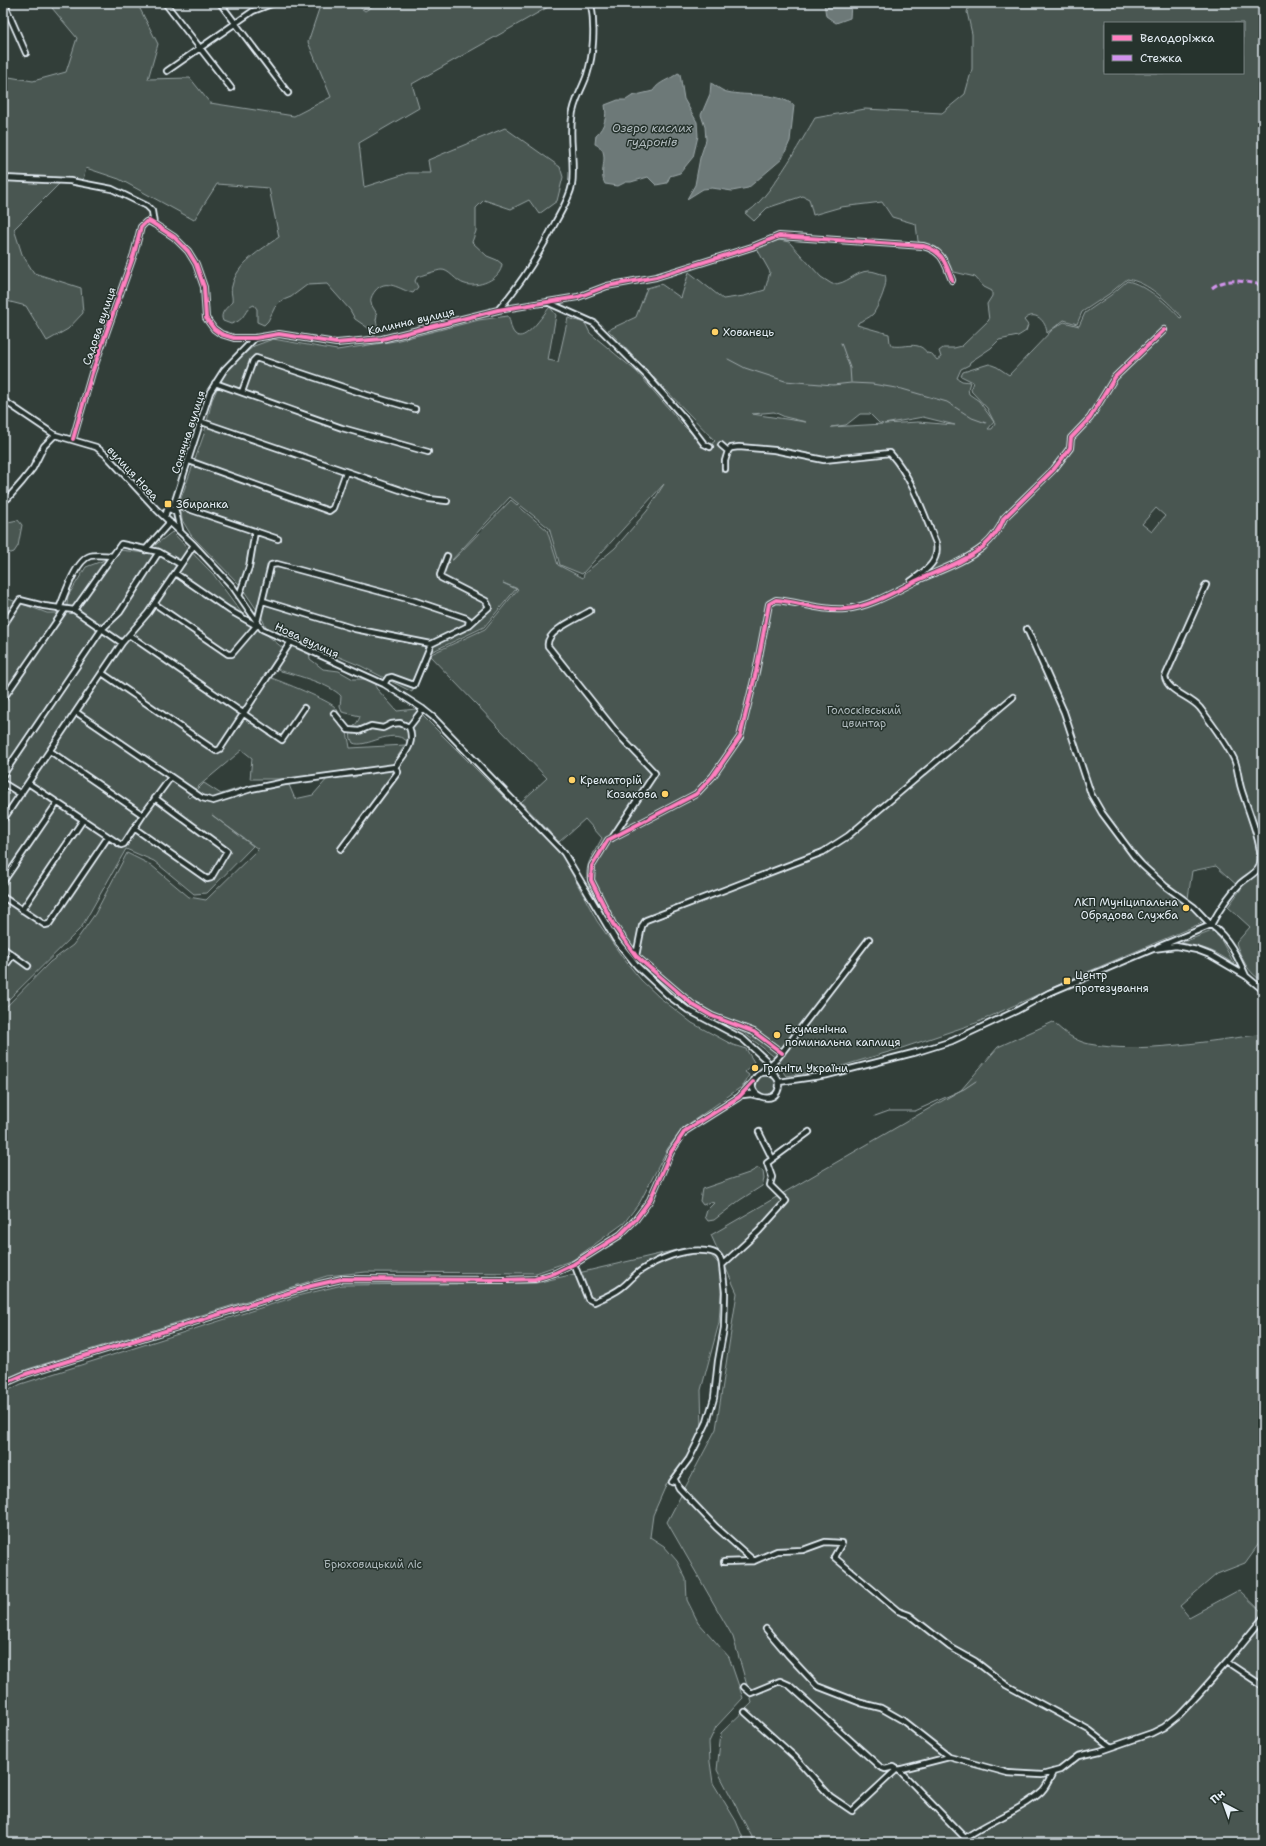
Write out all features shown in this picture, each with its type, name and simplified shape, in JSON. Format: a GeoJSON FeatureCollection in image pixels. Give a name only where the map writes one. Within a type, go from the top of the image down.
{"type":"FeatureCollection","features":[{"type":"Feature","properties":{"kind":"street"},"geometry":{"type":"LineString","coordinates":[[4,3],[26,53]]}},
{"type":"Feature","properties":{"kind":"street"},"geometry":{"type":"LineString","coordinates":[[165,3],[199,49],[231,88]]}},
{"type":"Feature","properties":{"kind":"street"},"geometry":{"type":"LineString","coordinates":[[220,3],[235,22],[249,44],[288,93]]}},
{"type":"Feature","properties":{"kind":"street"},"geometry":{"type":"LineString","coordinates":[[254,3],[254,10]]}},
{"type":"Feature","properties":{"kind":"street"},"geometry":{"type":"LineString","coordinates":[[167,71],[235,22],[254,10],[274,3]]}},
{"type":"Feature","properties":{"kind":"street"},"geometry":{"type":"LineString","coordinates":[[498,310],[513,293],[541,249],[565,205],[572,187],[572,118],[577,97],[587,76],[593,49],[591,3]]}},
{"type":"Feature","properties":{"kind":"street"},"geometry":{"type":"LineString","coordinates":[[3,178],[70,180],[112,189],[147,206],[152,211],[154,224],[174,237],[188,251],[196,264],[204,287],[206,318],[214,329],[221,334],[234,338],[256,338]]}},
{"type":"Feature","properties":{"kind":"street","name":"Садова вулиця"},"geometry":{"type":"LineString","coordinates":[[73,439],[92,373],[134,254],[141,227],[146,222],[154,224]]}},
{"type":"Feature","properties":{"kind":"street","name":"Калинна вулиця"},"geometry":{"type":"LineString","coordinates":[[256,338],[279,334],[336,344],[382,339],[498,310],[578,297],[607,286],[656,276],[779,236],[923,246],[932,248],[942,256],[952,280]]}},
{"type":"Feature","properties":{"kind":"street"},"geometry":{"type":"LineString","coordinates":[[547,302],[594,323],[647,376],[685,419],[704,444],[710,447]]}},
{"type":"Feature","properties":{"kind":"street"},"geometry":{"type":"LineString","coordinates":[[782,1053],[754,1032],[712,1016],[693,1005],[636,956],[613,924],[591,880],[592,866],[605,843],[612,838],[696,794],[713,776],[740,737],[764,636],[767,607],[772,602],[776,600],[828,610],[846,609],[867,604],[963,560],[985,545],[1000,528],[1004,518],[1054,470],[1065,456],[1070,448],[1071,438],[1090,418],[1115,377],[1164,330]]}},
{"type":"Feature","properties":{"kind":"street","name":"Сонячна вулиця"},"geometry":{"type":"LineString","coordinates":[[175,512],[174,504],[202,422],[210,392],[224,370],[256,338]]}},
{"type":"Feature","properties":{"kind":"street"},"geometry":{"type":"LineString","coordinates":[[242,392],[253,361],[256,358],[367,395],[415,409]]}},
{"type":"Feature","properties":{"kind":"street"},"geometry":{"type":"LineString","coordinates":[[215,383],[342,428],[428,452]]}},
{"type":"Feature","properties":{"kind":"street","name":"вулиця Нова"},"geometry":{"type":"LineString","coordinates":[[3,400],[55,435],[73,439],[96,447],[106,455],[158,512],[166,513]]}},
{"type":"Feature","properties":{"kind":"street"},"geometry":{"type":"LineString","coordinates":[[202,422],[429,499],[447,501]]}},
{"type":"Feature","properties":{"kind":"street"},"geometry":{"type":"LineString","coordinates":[[3,501],[8,498],[22,482],[33,468],[44,446],[55,435]]}},
{"type":"Feature","properties":{"kind":"street"},"geometry":{"type":"LineString","coordinates":[[721,445],[728,451]]}},
{"type":"Feature","properties":{"kind":"street"},"geometry":{"type":"LineString","coordinates":[[724,469],[728,451],[731,448],[739,447],[824,460],[890,453],[905,472],[912,484],[936,543],[937,550],[937,556],[933,564],[926,571],[902,588]]}},
{"type":"Feature","properties":{"kind":"street"},"geometry":{"type":"LineString","coordinates":[[189,461],[329,511],[333,508],[346,472]]}},
{"type":"Feature","properties":{"kind":"street"},"geometry":{"type":"LineString","coordinates":[[166,513],[174,504],[278,539]]}},
{"type":"Feature","properties":{"kind":"street"},"geometry":{"type":"LineString","coordinates":[[166,513],[175,512]]}},
{"type":"Feature","properties":{"kind":"street","name":"Нова вулиця"},"geometry":{"type":"LineString","coordinates":[[175,512],[181,532]]}},
{"type":"Feature","properties":{"kind":"street","name":"Нова вулиця"},"geometry":{"type":"LineString","coordinates":[[166,513],[171,522],[233,587],[257,624],[262,628],[290,643],[384,684],[423,708],[433,717],[564,854],[615,940],[637,966],[670,998],[688,1010],[743,1039],[766,1060],[776,1077]]}},
{"type":"Feature","properties":{"kind":"street"},"geometry":{"type":"LineString","coordinates":[[146,550],[171,522],[174,522],[177,519]]}},
{"type":"Feature","properties":{"kind":"street"},"geometry":{"type":"LineString","coordinates":[[239,596],[248,567],[255,531]]}},
{"type":"Feature","properties":{"kind":"street"},"geometry":{"type":"LineString","coordinates":[[74,610],[121,544],[159,552],[180,564]]}},
{"type":"Feature","properties":{"kind":"street"},"geometry":{"type":"LineString","coordinates":[[3,820],[122,643],[155,604],[180,564],[194,545]]}},
{"type":"Feature","properties":{"kind":"street"},"geometry":{"type":"LineString","coordinates":[[3,775],[102,629],[120,612],[159,552]]}},
{"type":"Feature","properties":{"kind":"street"},"geometry":{"type":"LineString","coordinates":[[59,608],[83,560],[90,556],[112,556]]}},
{"type":"Feature","properties":{"kind":"street"},"geometry":{"type":"LineString","coordinates":[[263,601],[355,629],[431,644],[468,626],[487,610],[489,604],[470,592],[441,578],[440,575],[447,556]]}},
{"type":"Feature","properties":{"kind":"street"},"geometry":{"type":"LineString","coordinates":[[155,604],[228,654],[232,654],[257,624],[271,565],[277,564],[415,601],[466,618],[470,620],[468,626]]}},
{"type":"Feature","properties":{"kind":"street"},"geometry":{"type":"LineString","coordinates":[[175,573],[257,624]]}},
{"type":"Feature","properties":{"kind":"street"},"geometry":{"type":"LineString","coordinates":[[779,1082],[826,1075],[917,1052],[962,1038],[1016,1012],[1049,993],[1211,925],[1230,894],[1240,883],[1259,868],[1261,860],[1258,836],[1241,788],[1235,761],[1209,720],[1197,705],[1189,698],[1170,688],[1166,684],[1165,677],[1206,585]]}},
{"type":"Feature","properties":{"kind":"street"},"geometry":{"type":"LineString","coordinates":[[3,626],[20,600],[74,610],[122,643]]}},
{"type":"Feature","properties":{"kind":"street"},"geometry":{"type":"LineString","coordinates":[[3,699],[64,609]]}},
{"type":"Feature","properties":{"kind":"street"},"geometry":{"type":"LineString","coordinates":[[590,611],[555,631],[549,638],[548,646],[614,729],[655,773],[612,838]]}},
{"type":"Feature","properties":{"kind":"street"},"geometry":{"type":"LineString","coordinates":[[1027,629],[1066,716],[1091,794],[1102,813],[1142,865],[1165,886],[1194,907],[1228,941],[1246,976]]}},
{"type":"Feature","properties":{"kind":"street"},"geometry":{"type":"LineString","coordinates":[[129,635],[282,740],[304,708]]}},
{"type":"Feature","properties":{"kind":"street"},"geometry":{"type":"LineString","coordinates":[[102,673],[216,751],[220,749],[290,643]]}},
{"type":"Feature","properties":{"kind":"street"},"geometry":{"type":"LineString","coordinates":[[384,684],[388,678],[392,677],[414,685],[431,644]]}},
{"type":"Feature","properties":{"kind":"street"},"geometry":{"type":"LineString","coordinates":[[636,956],[642,926],[646,920],[823,852],[848,836],[1013,697]]}},
{"type":"Feature","properties":{"kind":"street"},"geometry":{"type":"LineString","coordinates":[[410,727],[423,708]]}},
{"type":"Feature","properties":{"kind":"street"},"geometry":{"type":"LineString","coordinates":[[76,712],[202,798],[213,801],[251,789],[285,782],[395,767],[407,751],[413,736],[410,727],[400,723],[391,724],[382,728],[371,726],[359,731],[348,730],[334,713]]}},
{"type":"Feature","properties":{"kind":"street"},"geometry":{"type":"LineString","coordinates":[[50,751],[143,815]]}},
{"type":"Feature","properties":{"kind":"street"},"geometry":{"type":"LineString","coordinates":[[341,849],[398,772],[395,767]]}},
{"type":"Feature","properties":{"kind":"street"},"geometry":{"type":"LineString","coordinates":[[28,783],[121,845],[124,844],[171,777]]}},
{"type":"Feature","properties":{"kind":"street"},"geometry":{"type":"LineString","coordinates":[[3,783],[21,794]]}},
{"type":"Feature","properties":{"kind":"street"},"geometry":{"type":"LineString","coordinates":[[134,828],[207,879],[210,879],[215,872],[227,851],[155,798]]}},
{"type":"Feature","properties":{"kind":"street"},"geometry":{"type":"LineString","coordinates":[[3,882],[57,802]]}},
{"type":"Feature","properties":{"kind":"street"},"geometry":{"type":"LineString","coordinates":[[22,910],[83,820]]}},
{"type":"Feature","properties":{"kind":"street"},"geometry":{"type":"LineString","coordinates":[[3,898],[45,925],[49,924],[108,837]]}},
{"type":"Feature","properties":{"kind":"street"},"geometry":{"type":"LineString","coordinates":[[3,1384],[41,1369],[311,1286],[342,1279],[535,1279],[555,1273],[574,1264],[620,1235],[636,1219],[650,1200],[671,1152],[685,1131],[739,1097],[782,1053],[869,939]]}},
{"type":"Feature","properties":{"kind":"street"},"geometry":{"type":"LineString","coordinates":[[1154,949],[1176,946],[1197,950],[1210,955],[1246,976],[1263,990]]}},
{"type":"Feature","properties":{"kind":"street"},"geometry":{"type":"LineString","coordinates":[[3,948],[28,966]]}},
{"type":"Feature","properties":{"kind":"street"},"geometry":{"type":"LineString","coordinates":[[3,969],[13,955]]}},
{"type":"Feature","properties":{"kind":"street"},"geometry":{"type":"LineString","coordinates":[[739,1097],[751,1094],[764,1098],[773,1096],[778,1090],[779,1082],[776,1077],[770,1073],[761,1073]]}},
{"type":"Feature","properties":{"kind":"street"},"geometry":{"type":"LineString","coordinates":[[753,1082],[754,1091],[760,1097]]}},
{"type":"Feature","properties":{"kind":"street"},"geometry":{"type":"LineString","coordinates":[[759,1132],[772,1158]]}},
{"type":"Feature","properties":{"kind":"street"},"geometry":{"type":"LineString","coordinates":[[722,1265],[759,1231],[786,1201],[770,1185],[772,1177],[767,1163],[809,1132]]}},
{"type":"Feature","properties":{"kind":"street"},"geometry":{"type":"LineString","coordinates":[[574,1264],[588,1299],[594,1302],[621,1288],[639,1272],[651,1264],[687,1251],[702,1250],[718,1254],[722,1258],[725,1292],[724,1328],[718,1361],[714,1398],[707,1422],[698,1443],[689,1459],[673,1481],[716,1527],[754,1561]]}},
{"type":"Feature","properties":{"kind":"street"},"geometry":{"type":"LineString","coordinates":[[724,1562],[754,1561],[777,1551],[803,1550],[825,1542],[842,1543],[834,1556],[898,1611],[909,1615],[950,1647],[975,1661],[1006,1685],[1089,1730],[1111,1746]]}},
{"type":"Feature","properties":{"kind":"street"},"geometry":{"type":"LineString","coordinates":[[766,1629],[817,1686],[886,1711],[902,1720],[949,1757],[1008,1773],[1035,1776],[1060,1770],[1078,1756],[1152,1733],[1164,1727],[1179,1715],[1227,1662],[1263,1618]]}},
{"type":"Feature","properties":{"kind":"street"},"geometry":{"type":"LineString","coordinates":[[1227,1662],[1263,1686]]}},
{"type":"Feature","properties":{"kind":"street"},"geometry":{"type":"LineString","coordinates":[[744,1687],[751,1693],[780,1681],[789,1685],[880,1767],[885,1769],[894,1767],[928,1798],[968,1843]]}},
{"type":"Feature","properties":{"kind":"street"},"geometry":{"type":"LineString","coordinates":[[745,1712],[795,1757],[830,1796],[852,1811],[897,1770],[949,1757]]}},
{"type":"Feature","properties":{"kind":"street"},"geometry":{"type":"LineString","coordinates":[[965,1838],[996,1818],[1023,1806],[1043,1790],[1053,1772]]}},
{"type":"Feature","properties":{"kind":"green space"},"geometry":{"type":"Polygon","coordinates":[[[53,3],[137,3],[158,44],[148,79],[190,78],[210,103],[294,116],[331,97],[308,42],[321,3],[354,3],[365,11],[378,3],[550,3],[550,6],[412,84],[419,108],[359,143],[364,187],[408,173],[430,173],[428,160],[505,128],[560,167],[563,177],[557,201],[539,214],[529,200],[511,209],[484,200],[476,208],[476,231],[472,242],[487,256],[502,264],[501,270],[488,282],[476,285],[462,283],[447,271],[441,270],[417,277],[415,281],[418,287],[413,293],[388,285],[379,287],[374,292],[371,300],[377,315],[376,320],[378,328],[376,331],[371,330],[355,319],[350,310],[327,284],[307,285],[291,297],[281,301],[275,307],[268,321],[264,325],[257,322],[257,309],[254,305],[248,309],[240,320],[231,324],[223,321],[222,316],[224,311],[232,302],[231,288],[239,270],[258,252],[279,237],[269,188],[217,184],[194,220],[119,179],[86,168],[83,180],[61,182],[14,229],[22,254],[34,273],[81,288],[83,313],[68,329],[47,341],[26,306],[3,300],[3,76],[33,81],[66,72],[77,38],[52,8],[53,3]]]}},
{"type":"Feature","properties":{"kind":"green space","name":"Голосківський цвинтар"},"geometry":{"type":"Polygon","coordinates":[[[970,3],[1263,3],[1263,981],[1249,970],[1236,943],[1250,927],[1228,907],[1241,889],[1216,866],[1192,871],[1187,905],[1204,922],[1078,976],[976,1023],[902,1048],[832,1069],[786,1076],[779,1066],[781,1064],[777,1059],[744,1033],[689,1008],[662,986],[638,963],[591,892],[588,883],[587,869],[602,838],[585,819],[559,842],[521,802],[547,778],[429,655],[485,629],[518,589],[503,583],[516,589],[484,627],[429,653],[412,692],[361,666],[266,627],[261,616],[240,585],[191,535],[182,520],[180,501],[204,434],[212,400],[226,369],[254,346],[273,339],[337,350],[395,341],[479,320],[508,316],[513,332],[519,336],[529,332],[550,307],[556,315],[548,360],[558,362],[568,318],[585,323],[590,333],[637,372],[682,424],[706,448],[715,441],[608,330],[636,317],[647,288],[661,284],[681,298],[689,272],[723,299],[744,296],[765,290],[770,272],[756,247],[775,239],[789,242],[821,277],[832,284],[837,284],[864,272],[871,271],[885,275],[886,283],[875,311],[857,325],[889,334],[890,343],[892,346],[911,345],[920,347],[927,353],[932,354],[937,360],[941,357],[939,351],[943,348],[962,346],[989,320],[987,304],[992,296],[992,291],[984,287],[975,277],[950,271],[939,258],[918,241],[916,224],[892,217],[882,202],[841,207],[813,215],[809,199],[803,196],[767,208],[754,221],[745,213],[753,208],[763,198],[773,185],[815,118],[865,109],[942,113],[965,94],[972,69],[972,34],[967,12],[970,3]],[[1127,279],[1109,294],[1082,312],[1077,324],[1064,320],[1047,333],[1045,324],[1039,318],[1036,316],[1028,317],[1024,320],[1028,325],[1026,331],[1018,336],[999,340],[991,348],[970,362],[969,365],[961,369],[957,378],[962,381],[970,382],[968,389],[969,394],[979,401],[994,422],[987,408],[972,392],[971,388],[973,382],[961,376],[963,372],[989,364],[997,367],[1009,375],[1053,329],[1064,322],[1079,326],[1085,313],[1111,295],[1127,281],[1141,286],[1149,291],[1170,307],[1180,318],[1182,317],[1164,299],[1150,288],[1127,279]],[[774,412],[752,414],[806,422],[785,417],[774,412]],[[860,414],[846,425],[831,427],[883,424],[879,423],[870,414],[860,414]],[[923,417],[884,424],[918,422],[955,425],[923,417]],[[994,422],[988,429],[992,429],[995,424],[994,422]],[[664,484],[582,574],[560,565],[549,528],[510,497],[452,560],[511,500],[547,530],[558,565],[583,578],[584,574],[615,548],[647,511],[664,484]],[[1156,508],[1142,524],[1152,532],[1165,516],[1156,508]]]}},
{"type":"Feature","properties":{"kind":"green space"},"geometry":{"type":"Polygon","coordinates":[[[18,520],[22,525],[18,546],[14,552],[11,553],[3,551],[3,523],[18,520]]]}},
{"type":"Feature","properties":{"kind":"green space"},"geometry":{"type":"Polygon","coordinates":[[[172,532],[213,574],[244,616],[284,649],[269,677],[316,696],[336,708],[345,727],[350,748],[405,745],[396,759],[408,744],[407,741],[400,737],[393,736],[365,743],[353,743],[350,734],[360,716],[342,712],[340,707],[341,696],[321,684],[278,669],[279,663],[289,647],[294,646],[309,652],[310,659],[323,669],[339,671],[353,679],[369,679],[376,683],[376,688],[397,711],[416,709],[562,855],[597,921],[623,958],[641,980],[659,997],[692,1023],[733,1045],[746,1049],[754,1062],[745,1072],[749,1075],[744,1085],[683,1128],[668,1148],[640,1202],[624,1223],[573,1260],[536,1273],[366,1272],[327,1276],[28,1369],[3,1380],[3,1010],[50,962],[73,945],[95,914],[127,853],[151,865],[189,897],[206,900],[258,849],[212,815],[253,846],[207,893],[194,894],[154,861],[126,849],[81,928],[3,1005],[3,597],[47,613],[66,613],[68,596],[86,567],[102,561],[120,550],[145,553],[172,532]],[[242,750],[187,796],[189,798],[204,783],[221,794],[240,788],[289,785],[295,799],[313,795],[328,778],[356,777],[360,770],[299,779],[250,779],[252,758],[242,750]]]}},
{"type":"Feature","properties":{"kind":"green space"},"geometry":{"type":"Polygon","coordinates":[[[1212,931],[1220,938],[1235,965],[1210,950],[1181,943],[1212,931]]]}},
{"type":"Feature","properties":{"kind":"green space"},"geometry":{"type":"Polygon","coordinates":[[[1053,1022],[1065,1033],[1079,1041],[1109,1047],[1130,1048],[1173,1046],[1258,1035],[1263,1037],[1263,1538],[1245,1563],[1217,1574],[1180,1606],[1189,1617],[1239,1590],[1263,1613],[1263,1843],[753,1843],[752,1837],[717,1770],[721,1733],[752,1703],[733,1637],[667,1522],[716,1429],[737,1293],[711,1235],[961,1090],[998,1047],[1053,1022]]]}},
{"type":"Feature","properties":{"kind":"green space"},"geometry":{"type":"Polygon","coordinates":[[[761,1073],[773,1074],[779,1085],[773,1096],[757,1094],[753,1082],[761,1073]]]}},
{"type":"Feature","properties":{"kind":"green space"},"geometry":{"type":"Polygon","coordinates":[[[758,1168],[763,1171],[764,1179],[762,1186],[740,1200],[714,1220],[708,1221],[705,1217],[707,1210],[714,1203],[710,1202],[703,1205],[700,1201],[702,1189],[749,1173],[758,1168]]]}},
{"type":"Feature","properties":{"kind":"green space","name":"Брюховицький ліс"},"geometry":{"type":"Polygon","coordinates":[[[689,1247],[707,1251],[720,1265],[722,1279],[719,1323],[701,1390],[702,1431],[697,1443],[679,1471],[667,1483],[653,1515],[650,1537],[664,1546],[677,1561],[686,1579],[687,1600],[698,1622],[729,1657],[743,1698],[716,1727],[709,1742],[713,1783],[736,1821],[745,1843],[3,1843],[3,1393],[21,1384],[301,1295],[342,1285],[536,1283],[689,1247]]]}},
{"type":"Feature","properties":{"kind":"water"},"geometry":{"type":"Polygon","coordinates":[[[824,3],[841,3],[842,7],[851,5],[850,18],[836,23],[826,16],[824,3]]]}},
{"type":"Feature","properties":{"kind":"water","name":"Озеро кислих гудронів"},"geometry":{"type":"Polygon","coordinates":[[[678,73],[680,74],[684,99],[697,122],[698,136],[693,157],[680,173],[670,176],[667,183],[656,185],[648,177],[626,182],[618,186],[605,184],[603,179],[603,152],[600,147],[595,144],[596,135],[605,121],[605,105],[653,91],[658,85],[678,73]]]}},
{"type":"Feature","properties":{"kind":"water","name":"Озеро кислих гудронів"},"geometry":{"type":"Polygon","coordinates":[[[711,83],[727,92],[769,96],[794,105],[790,141],[782,159],[748,188],[732,191],[712,188],[703,189],[687,199],[695,185],[700,158],[706,140],[705,127],[701,115],[710,94],[711,83]]]}},
{"type":"Feature","properties":{"kind":"waterway"},"geometry":{"type":"LineString","coordinates":[[841,343],[850,368],[851,382]]}},
{"type":"Feature","properties":{"kind":"waterway"},"geometry":{"type":"LineString","coordinates":[[728,359],[745,368],[785,381],[833,385],[851,383],[872,384],[902,389],[947,402],[972,418],[986,423]]}},
{"type":"Feature","properties":{"kind":"waterway"},"geometry":{"type":"LineString","coordinates":[[875,1116],[889,1111],[915,1111],[964,1089],[976,1081]]}},
{"type":"Feature","properties":{"kind":"marked path"},"geometry":{"type":"LineString","coordinates":[[1212,288],[1218,284],[1230,281],[1243,281],[1263,285]]}},
{"type":"Feature","properties":{"kind":"cycle path"},"geometry":{"type":"LineString","coordinates":[[73,439],[92,373],[134,254],[141,227],[149,221],[174,237],[188,251],[196,264],[204,287],[206,318],[214,329],[221,334],[234,338],[255,338],[279,334],[336,343],[382,339],[498,310],[578,297],[607,286],[656,277],[752,247],[779,236],[923,246],[930,248],[939,254],[945,263],[952,280]]}},
{"type":"Feature","properties":{"kind":"cycle path"},"geometry":{"type":"LineString","coordinates":[[782,1053],[754,1032],[712,1016],[693,1005],[636,956],[613,924],[591,880],[592,866],[608,840],[696,794],[713,776],[740,737],[756,672],[769,604],[776,600],[827,609],[854,608],[883,598],[976,552],[993,537],[1004,518],[1054,469],[1070,448],[1071,438],[1090,418],[1115,377],[1164,330]]}},
{"type":"Feature","properties":{"kind":"cycle path"},"geometry":{"type":"LineString","coordinates":[[3,1384],[26,1374],[311,1286],[342,1279],[503,1280],[535,1279],[555,1273],[574,1264],[620,1235],[636,1219],[650,1200],[671,1152],[685,1131],[739,1097],[753,1082]]}},
{"type":"Feature","properties":{"kind":"place","name":"Хованець"},"geometry":{"type":"Point","coordinates":[715,332]}},
{"type":"Feature","properties":{"kind":"place","name":"Збиранка"},"geometry":{"type":"Point","coordinates":[168,504]}},
{"type":"Feature","properties":{"kind":"place","name":"Крематорій"},"geometry":{"type":"Point","coordinates":[572,780]}},
{"type":"Feature","properties":{"kind":"place","name":"Козакова"},"geometry":{"type":"Point","coordinates":[665,794]}},
{"type":"Feature","properties":{"kind":"place","name":"ЛКП Муніципальна Обрядова Служба"},"geometry":{"type":"Point","coordinates":[1186,908]}},
{"type":"Feature","properties":{"kind":"place","name":"Центр протезування"},"geometry":{"type":"Point","coordinates":[1067,981]}},
{"type":"Feature","properties":{"kind":"place","name":"Екуменічна поминальна каплиця"},"geometry":{"type":"Point","coordinates":[777,1035]}},
{"type":"Feature","properties":{"kind":"place","name":"Граніти України"},"geometry":{"type":"Point","coordinates":[755,1068]}}]}
